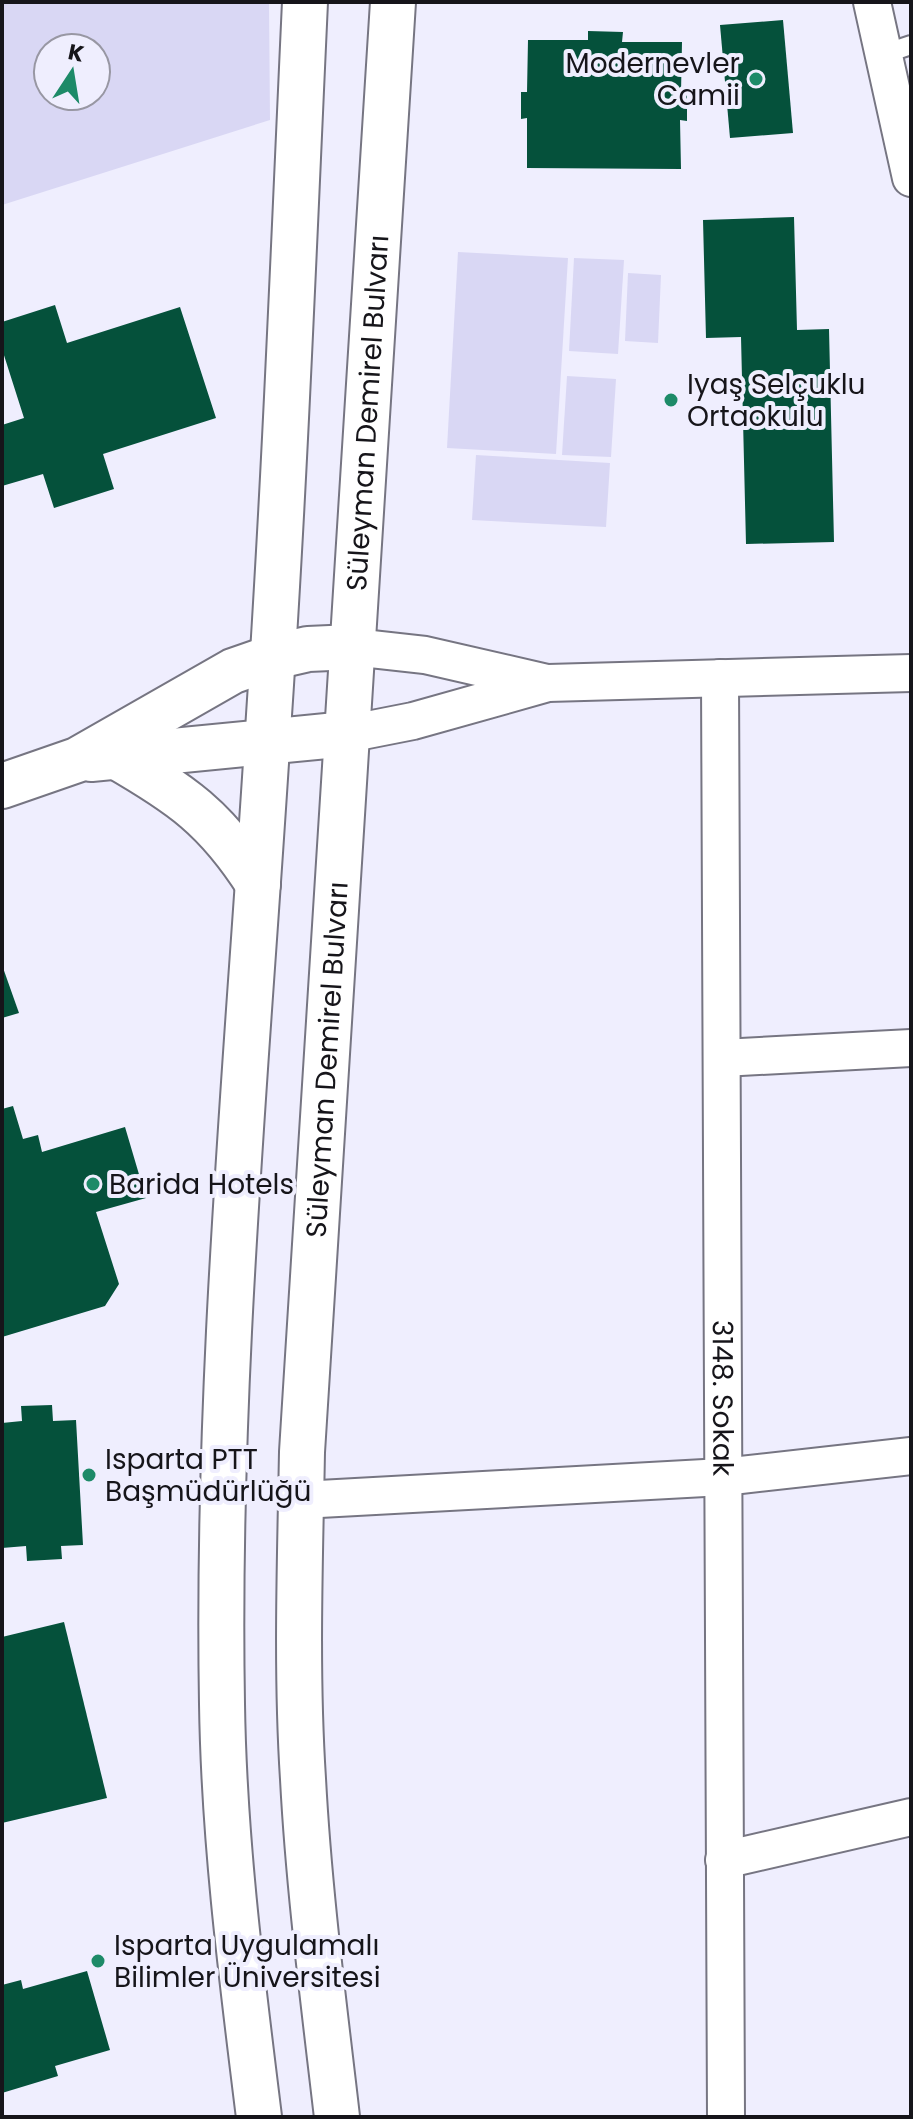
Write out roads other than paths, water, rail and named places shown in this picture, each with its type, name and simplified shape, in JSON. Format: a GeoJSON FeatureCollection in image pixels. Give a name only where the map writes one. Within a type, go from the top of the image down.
{"type":"FeatureCollection","features":[{"type":"Feature","properties":{"kind":"main road"},"geometry":{"type":"LineString","coordinates":[[259,2117],[230,1854],[222,1707],[222,1522],[231,1299],[273,657],[305,2]]}},
{"type":"Feature","properties":{"kind":"main road","name":"Süleyman Demirel Bulvarı"},"geometry":{"type":"LineString","coordinates":[[337,2117],[312,1899],[303,1779],[298,1635],[301,1500],[312,1276],[393,2]]}},
{"type":"Feature","properties":{"kind":"main road"},"geometry":{"type":"LineString","coordinates":[[96,758],[233,671],[308,649],[353,647]]}},
{"type":"Feature","properties":{"kind":"main road"},"geometry":{"type":"LineString","coordinates":[[2,786],[96,758],[347,734]]}},
{"type":"Feature","properties":{"kind":"main road"},"geometry":{"type":"LineString","coordinates":[[96,758],[164,785],[213,823],[235,848],[258,884]]}},
{"type":"Feature","properties":{"kind":"street"},"geometry":{"type":"LineString","coordinates":[[872,2],[897,50],[911,178]]}},
{"type":"Feature","properties":{"kind":"street"},"geometry":{"type":"LineString","coordinates":[[353,647],[416,653],[548,683]]}},
{"type":"Feature","properties":{"kind":"street"},"geometry":{"type":"LineString","coordinates":[[347,734],[413,721],[548,683],[911,673]]}},
{"type":"Feature","properties":{"kind":"street","name":"3148. Sokak"},"geometry":{"type":"LineString","coordinates":[[720,678],[726,2117]]}},
{"type":"Feature","properties":{"kind":"street"},"geometry":{"type":"LineString","coordinates":[[722,1058],[911,1048]]}},
{"type":"Feature","properties":{"kind":"street"},"geometry":{"type":"LineString","coordinates":[[301,1500],[723,1477],[911,1456]]}},
{"type":"Feature","properties":{"kind":"street"},"geometry":{"type":"LineString","coordinates":[[724,1860],[911,1817]]}},
{"type":"Feature","properties":{"kind":"place","name":"Modernevler Camii"},"geometry":{"type":"Point","coordinates":[756,79]}},
{"type":"Feature","properties":{"kind":"place","name":"Iyaş Selçuklu Ortaokulu"},"geometry":{"type":"Point","coordinates":[671,400]}},
{"type":"Feature","properties":{"kind":"place","name":"Barida Hotels"},"geometry":{"type":"Point","coordinates":[93,1184]}},
{"type":"Feature","properties":{"kind":"place","name":"Isparta PTT Başmüdürlüğü"},"geometry":{"type":"Point","coordinates":[89,1475]}},
{"type":"Feature","properties":{"kind":"place","name":"Isparta Uygulamalı Bilimler Üniversitesi"},"geometry":{"type":"Point","coordinates":[98,1961]}}]}
